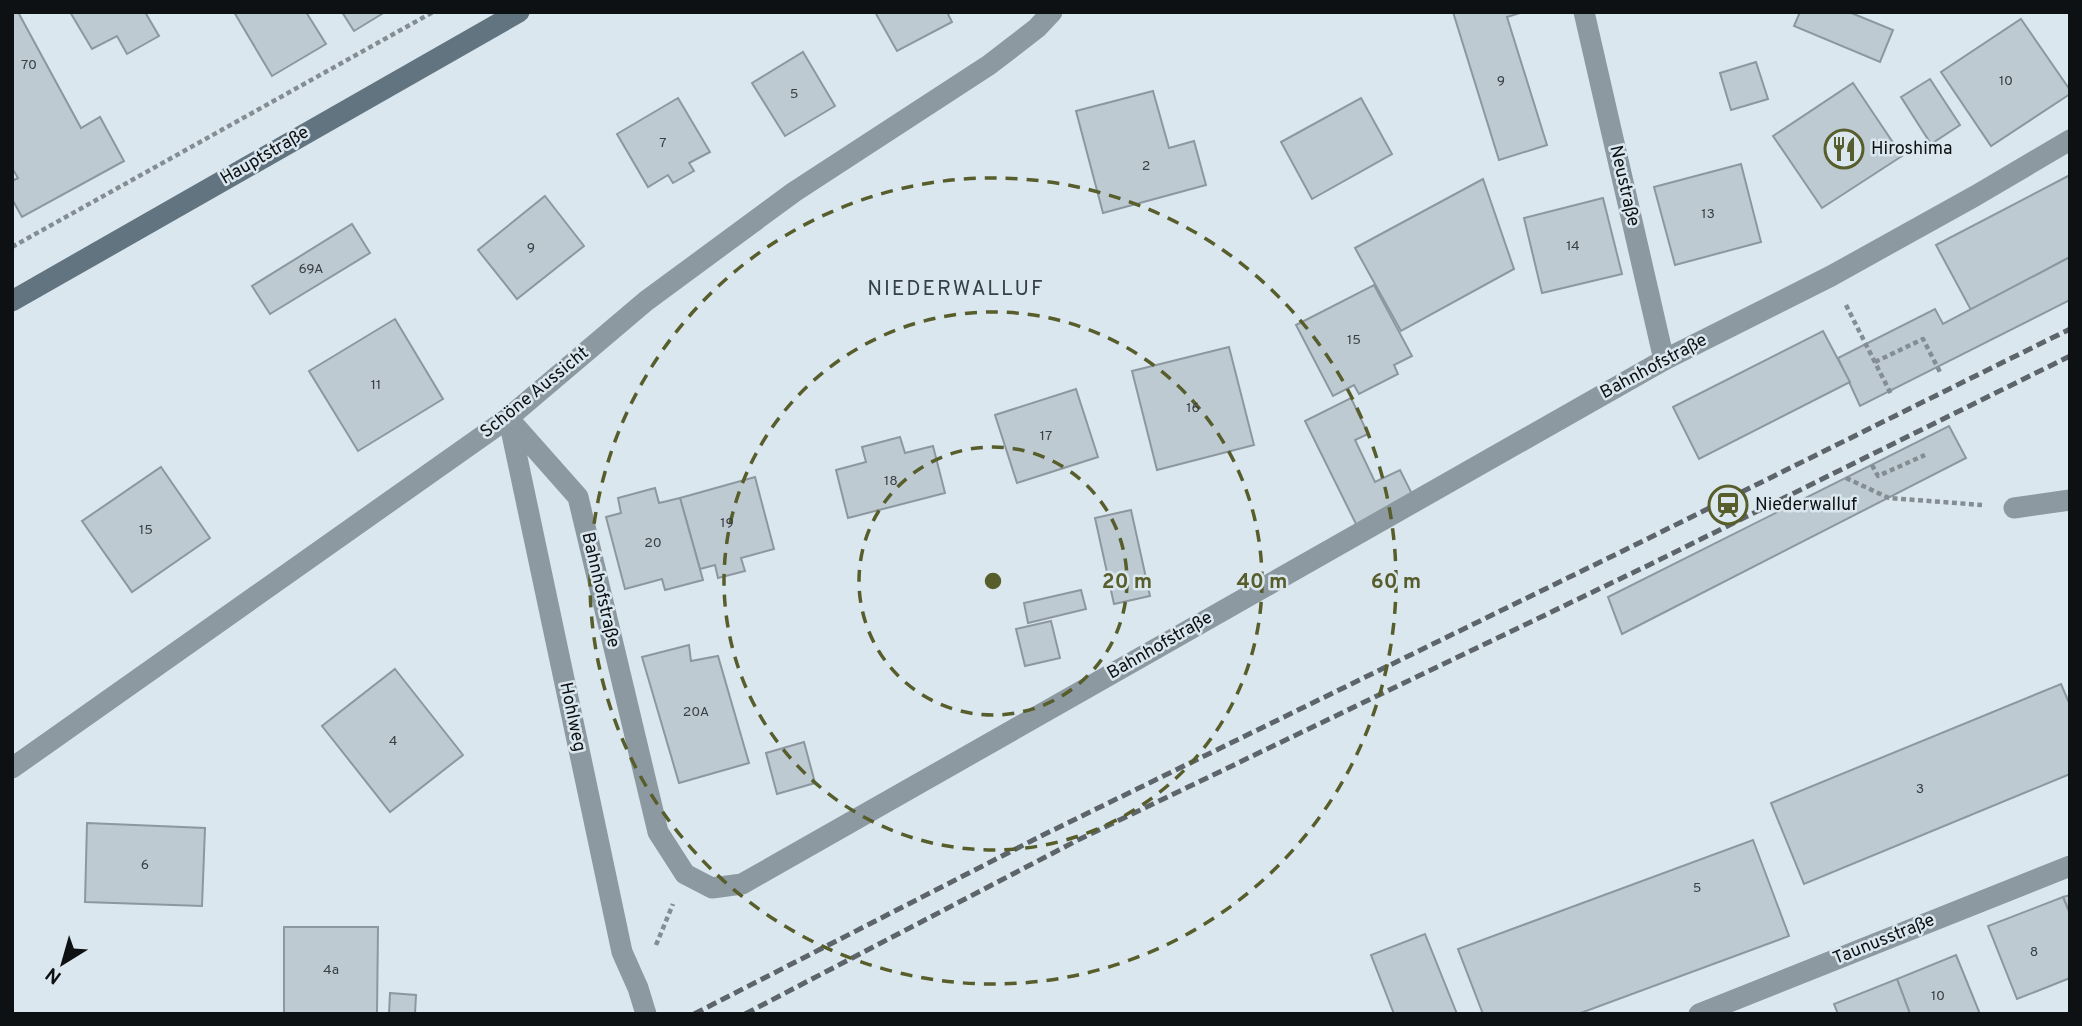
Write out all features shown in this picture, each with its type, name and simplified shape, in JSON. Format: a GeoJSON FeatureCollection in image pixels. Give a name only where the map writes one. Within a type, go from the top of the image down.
{"type":"FeatureCollection","features":[{"type":"Feature","properties":{"kind":"street","name":"Hauptstraße"},"geometry":{"type":"LineString","coordinates":[[12,301],[519,12]]}},
{"type":"Feature","properties":{"kind":"street","name":"Schöne Aussicht"},"geometry":{"type":"LineString","coordinates":[[12,768],[508,418],[657,293],[794,192],[989,65],[1037,28],[1052,12]]}},
{"type":"Feature","properties":{"kind":"street","name":"Neustraße"},"geometry":{"type":"LineString","coordinates":[[1584,12],[1664,360]]}},
{"type":"Feature","properties":{"kind":"street","name":"Bahnhofstraße"},"geometry":{"type":"LineString","coordinates":[[508,418],[578,496],[658,832],[685,874],[712,888],[742,884],[1664,360],[1831,276],[2070,140]]}},
{"type":"Feature","properties":{"kind":"street","name":"Hohlweg"},"geometry":{"type":"LineString","coordinates":[[508,418],[622,952],[646,1014]]}},
{"type":"Feature","properties":{"kind":"street"},"geometry":{"type":"LineString","coordinates":[[2014,508],[2070,500]]}},
{"type":"Feature","properties":{"kind":"street","name":"Taunusstraße"},"geometry":{"type":"LineString","coordinates":[[1699,1014],[2070,866]]}},
{"type":"Feature","properties":{"kind":"path"},"geometry":{"type":"LineString","coordinates":[[12,247],[433,12]]}},
{"type":"Feature","properties":{"kind":"path"},"geometry":{"type":"LineString","coordinates":[[1831,276],[1892,396]]}},
{"type":"Feature","properties":{"kind":"path"},"geometry":{"type":"LineString","coordinates":[[1875,362],[1923,339],[1940,372]]}},
{"type":"Feature","properties":{"kind":"path"},"geometry":{"type":"LineString","coordinates":[[1872,465],[1878,476],[1925,455]]}},
{"type":"Feature","properties":{"kind":"path"},"geometry":{"type":"LineString","coordinates":[[1846,478],[1889,498],[2014,508]]}},
{"type":"Feature","properties":{"kind":"path"},"geometry":{"type":"LineString","coordinates":[[638,988],[685,874]]}},
{"type":"Feature","properties":{"kind":"building"},"geometry":{"type":"Polygon","coordinates":[[[12,12],[18,12],[81,128],[100,117],[124,161],[22,217],[12,199],[12,181],[18,178],[12,168],[12,12]]]}},
{"type":"Feature","properties":{"kind":"building"},"geometry":{"type":"Polygon","coordinates":[[[70,12],[145,12],[159,36],[127,54],[117,36],[92,49],[70,12]]]}},
{"type":"Feature","properties":{"kind":"building"},"geometry":{"type":"Polygon","coordinates":[[[234,12],[306,12],[326,44],[272,76],[234,12]]]}},
{"type":"Feature","properties":{"kind":"building"},"geometry":{"type":"Polygon","coordinates":[[[342,12],[385,12],[354,31],[342,12]]]}},
{"type":"Feature","properties":{"kind":"building"},"geometry":{"type":"Polygon","coordinates":[[[875,12],[947,12],[952,22],[897,51],[875,12]]]}},
{"type":"Feature","properties":{"kind":"building"},"geometry":{"type":"Polygon","coordinates":[[[1453,12],[1523,12],[1507,17],[1547,145],[1499,160],[1453,12]]]}},
{"type":"Feature","properties":{"kind":"building"},"geometry":{"type":"Polygon","coordinates":[[[1800,12],[1849,12],[1893,30],[1880,62],[1794,26],[1800,12]]]}},
{"type":"Feature","properties":{"kind":"building"},"geometry":{"type":"Polygon","coordinates":[[[2021,19],[2070,90],[2070,94],[1991,146],[1941,72],[2021,19]]]}},
{"type":"Feature","properties":{"kind":"building"},"geometry":{"type":"Polygon","coordinates":[[[803,52],[835,106],[785,136],[752,83],[803,52]]]}},
{"type":"Feature","properties":{"kind":"building"},"geometry":{"type":"Polygon","coordinates":[[[1756,62],[1768,99],[1731,110],[1720,73],[1756,62]]]}},
{"type":"Feature","properties":{"kind":"building"},"geometry":{"type":"Polygon","coordinates":[[[1930,79],[1960,125],[1931,144],[1901,97],[1930,79]]]}},
{"type":"Feature","properties":{"kind":"building"},"geometry":{"type":"Polygon","coordinates":[[[1853,83],[1902,156],[1822,208],[1773,136],[1853,83]]]}},
{"type":"Feature","properties":{"kind":"building"},"geometry":{"type":"Polygon","coordinates":[[[1153,91],[1169,148],[1194,141],[1206,185],[1103,213],[1076,111],[1153,91]]]}},
{"type":"Feature","properties":{"kind":"building"},"geometry":{"type":"Polygon","coordinates":[[[678,98],[710,152],[689,163],[694,171],[673,183],[668,175],[648,187],[617,134],[678,98]]]}},
{"type":"Feature","properties":{"kind":"building"},"geometry":{"type":"Polygon","coordinates":[[[1361,98],[1392,154],[1312,199],[1281,142],[1361,98]]]}},
{"type":"Feature","properties":{"kind":"building"},"geometry":{"type":"Polygon","coordinates":[[[1741,164],[1761,242],[1675,265],[1654,187],[1741,164]]]}},
{"type":"Feature","properties":{"kind":"building"},"geometry":{"type":"Polygon","coordinates":[[[2070,175],[2070,257],[1971,310],[1936,245],[2070,175]]]}},
{"type":"Feature","properties":{"kind":"building"},"geometry":{"type":"Polygon","coordinates":[[[1483,179],[1514,269],[1401,331],[1355,248],[1483,179]]]}},
{"type":"Feature","properties":{"kind":"building"},"geometry":{"type":"Polygon","coordinates":[[[545,196],[584,246],[517,299],[478,250],[545,196]]]}},
{"type":"Feature","properties":{"kind":"building"},"geometry":{"type":"Polygon","coordinates":[[[1603,198],[1622,274],[1542,293],[1524,218],[1603,198]]]}},
{"type":"Feature","properties":{"kind":"building"},"geometry":{"type":"Polygon","coordinates":[[[352,224],[370,253],[270,314],[252,286],[352,224]]]}},
{"type":"Feature","properties":{"kind":"building"},"geometry":{"type":"Polygon","coordinates":[[[2070,257],[2070,300],[1860,406],[1838,358],[1935,309],[1943,324],[2070,257]]]}},
{"type":"Feature","properties":{"kind":"building"},"geometry":{"type":"Polygon","coordinates":[[[1374,285],[1412,356],[1394,365],[1398,374],[1359,394],[1354,385],[1333,396],[1296,325],[1374,285]]]}},
{"type":"Feature","properties":{"kind":"building"},"geometry":{"type":"Polygon","coordinates":[[[395,319],[443,399],[358,451],[309,371],[395,319]]]}},
{"type":"Feature","properties":{"kind":"building"},"geometry":{"type":"Polygon","coordinates":[[[1823,331],[1850,382],[1699,459],[1673,407],[1823,331]]]}},
{"type":"Feature","properties":{"kind":"building"},"geometry":{"type":"Polygon","coordinates":[[[1229,347],[1254,445],[1157,470],[1132,371],[1229,347]]]}},
{"type":"Feature","properties":{"kind":"building"},"geometry":{"type":"Polygon","coordinates":[[[1076,389],[1098,457],[1017,483],[995,415],[1076,389]]]}},
{"type":"Feature","properties":{"kind":"building"},"geometry":{"type":"Polygon","coordinates":[[[1351,398],[1368,434],[1355,440],[1375,482],[1400,470],[1415,500],[1358,528],[1305,421],[1351,398]]]}},
{"type":"Feature","properties":{"kind":"building"},"geometry":{"type":"Polygon","coordinates":[[[1949,426],[1966,458],[1622,634],[1608,597],[1949,426]]]}},
{"type":"Feature","properties":{"kind":"building"},"geometry":{"type":"Polygon","coordinates":[[[900,437],[905,453],[933,446],[945,493],[848,518],[836,470],[866,462],[862,447],[900,437]]]}},
{"type":"Feature","properties":{"kind":"building"},"geometry":{"type":"Polygon","coordinates":[[[161,467],[210,538],[132,592],[82,521],[161,467]]]}},
{"type":"Feature","properties":{"kind":"building"},"geometry":{"type":"Polygon","coordinates":[[[755,477],[774,549],[741,558],[745,571],[718,578],[715,565],[700,569],[680,498],[755,477]]]}},
{"type":"Feature","properties":{"kind":"building"},"geometry":{"type":"Polygon","coordinates":[[[655,488],[659,503],[680,498],[703,580],[665,590],[662,579],[625,589],[606,517],[621,513],[618,498],[655,488]]]}},
{"type":"Feature","properties":{"kind":"building"},"geometry":{"type":"Polygon","coordinates":[[[1131,510],[1150,596],[1114,604],[1095,518],[1131,510]]]}},
{"type":"Feature","properties":{"kind":"building"},"geometry":{"type":"Polygon","coordinates":[[[1081,590],[1086,609],[1028,623],[1024,603],[1081,590]]]}},
{"type":"Feature","properties":{"kind":"building"},"geometry":{"type":"Polygon","coordinates":[[[1051,621],[1060,658],[1025,666],[1016,629],[1051,621]]]}},
{"type":"Feature","properties":{"kind":"building"},"geometry":{"type":"Polygon","coordinates":[[[689,645],[691,661],[718,656],[749,763],[679,783],[642,657],[689,645]]]}},
{"type":"Feature","properties":{"kind":"building"},"geometry":{"type":"Polygon","coordinates":[[[395,669],[463,755],[390,812],[322,726],[395,669]]]}},
{"type":"Feature","properties":{"kind":"building"},"geometry":{"type":"Polygon","coordinates":[[[2061,684],[2070,705],[2070,774],[1804,884],[1771,803],[2061,684]]]}},
{"type":"Feature","properties":{"kind":"building"},"geometry":{"type":"Polygon","coordinates":[[[804,742],[815,783],[777,794],[766,753],[804,742]]]}},
{"type":"Feature","properties":{"kind":"building"},"geometry":{"type":"Polygon","coordinates":[[[87,823],[205,828],[202,906],[85,902],[87,823]]]}},
{"type":"Feature","properties":{"kind":"building"},"geometry":{"type":"Polygon","coordinates":[[[1753,840],[1789,936],[1578,1014],[1483,1014],[1458,949],[1753,840]]]}},
{"type":"Feature","properties":{"kind":"building"},"geometry":{"type":"Polygon","coordinates":[[[2070,895],[2070,914],[2063,897],[2070,895]]]}},
{"type":"Feature","properties":{"kind":"building"},"geometry":{"type":"Polygon","coordinates":[[[2063,897],[2070,914],[2070,978],[2017,999],[1988,926],[2063,897]]]}},
{"type":"Feature","properties":{"kind":"building"},"geometry":{"type":"Polygon","coordinates":[[[284,927],[378,927],[377,1014],[284,1014],[284,927]]]}},
{"type":"Feature","properties":{"kind":"building"},"geometry":{"type":"Polygon","coordinates":[[[1425,934],[1457,1014],[1394,1014],[1371,955],[1425,934]]]}},
{"type":"Feature","properties":{"kind":"building"},"geometry":{"type":"Polygon","coordinates":[[[1956,955],[1980,1014],[1910,1014],[1897,979],[1956,955]]]}},
{"type":"Feature","properties":{"kind":"building"},"geometry":{"type":"Polygon","coordinates":[[[1897,979],[1910,1014],[1838,1014],[1834,1004],[1897,979]]]}},
{"type":"Feature","properties":{"kind":"building"},"geometry":{"type":"Polygon","coordinates":[[[390,993],[416,995],[415,1014],[389,1014],[390,993]]]}},
{"type":"Feature","properties":{"kind":"railway"},"geometry":{"type":"LineString","coordinates":[[694,1014],[1043,835],[2070,329]]}},
{"type":"Feature","properties":{"kind":"railway"},"geometry":{"type":"LineString","coordinates":[[745,1014],[1076,841],[1653,563],[2070,356]]}},
{"type":"Feature","properties":{"kind":"place","name":"Hiroshima"},"geometry":{"type":"Point","coordinates":[1844,149]}},
{"type":"Feature","properties":{"kind":"place","name":"Niederwalluf"},"geometry":{"type":"Point","coordinates":[1728,505]}},
{"type":"Feature","properties":{"kind":"district","name":"NIEDERWALLUF"},"geometry":{"type":"Point","coordinates":[956,289]}}]}
